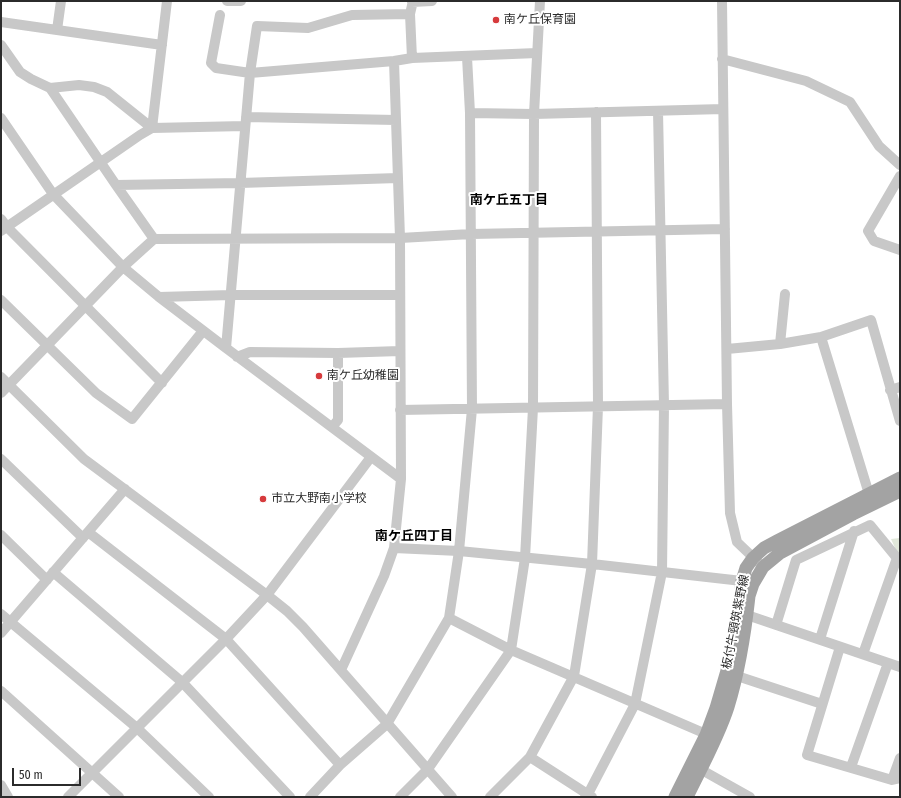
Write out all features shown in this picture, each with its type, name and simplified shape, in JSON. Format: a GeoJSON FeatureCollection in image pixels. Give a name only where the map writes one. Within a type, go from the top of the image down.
{"type":"FeatureCollection","features":[{"type":"Feature","properties":{"kind":"main road","name":"板付牛頸筑紫野線"},"geometry":{"type":"LineString","coordinates":[[675,797],[695,768],[710,736],[716,708],[732,675],[747,615],[750,596],[746,568],[753,558],[771,544],[900,478]]}},
{"type":"Feature","properties":{"kind":"main road","name":"板付牛頸筑紫野線"},"geometry":{"type":"LineString","coordinates":[[732,675],[733,650],[748,582],[780,553],[900,491]]}},
{"type":"Feature","properties":{"kind":"main road","name":"板付牛頸筑紫野線"},"geometry":{"type":"LineString","coordinates":[[687,797],[695,768]]}},
{"type":"Feature","properties":{"kind":"street"},"geometry":{"type":"LineString","coordinates":[[57,30],[61,1]]}},
{"type":"Feature","properties":{"kind":"street"},"geometry":{"type":"LineString","coordinates":[[152,128],[167,1]]}},
{"type":"Feature","properties":{"kind":"street"},"geometry":{"type":"LineString","coordinates":[[227,1],[241,1]]}},
{"type":"Feature","properties":{"kind":"street"},"geometry":{"type":"LineString","coordinates":[[412,58],[410,14],[412,2],[432,1]]}},
{"type":"Feature","properties":{"kind":"street"},"geometry":{"type":"LineString","coordinates":[[400,797],[428,769],[510,650],[525,558],[533,408],[534,114],[540,1]]}},
{"type":"Feature","properties":{"kind":"street"},"geometry":{"type":"LineString","coordinates":[[722,1],[727,404],[730,513],[737,542],[763,567]]}},
{"type":"Feature","properties":{"kind":"street"},"geometry":{"type":"LineString","coordinates":[[226,348],[250,73],[257,26],[308,28],[352,15],[410,14]]}},
{"type":"Feature","properties":{"kind":"street"},"geometry":{"type":"LineString","coordinates":[[220,15],[211,63],[216,68],[250,73],[394,61],[412,58],[537,53]]}},
{"type":"Feature","properties":{"kind":"street"},"geometry":{"type":"LineString","coordinates":[[1,22],[162,45]]}},
{"type":"Feature","properties":{"kind":"street"},"geometry":{"type":"LineString","coordinates":[[1,45],[20,72],[50,88],[154,239]]}},
{"type":"Feature","properties":{"kind":"street"},"geometry":{"type":"LineString","coordinates":[[310,797],[340,765],[387,724],[449,618],[459,551],[472,409],[470,113],[467,57]]}},
{"type":"Feature","properties":{"kind":"street"},"geometry":{"type":"LineString","coordinates":[[722,60],[806,81],[850,102],[880,146],[900,165]]}},
{"type":"Feature","properties":{"kind":"street"},"geometry":{"type":"LineString","coordinates":[[341,670],[384,576],[394,548],[401,479],[400,238],[394,61]]}},
{"type":"Feature","properties":{"kind":"street"},"geometry":{"type":"LineString","coordinates":[[50,88],[79,85],[94,87],[107,92],[152,128]]}},
{"type":"Feature","properties":{"kind":"street"},"geometry":{"type":"LineString","coordinates":[[470,113],[534,114],[723,109]]}},
{"type":"Feature","properties":{"kind":"street"},"geometry":{"type":"LineString","coordinates":[[530,757],[588,796],[635,704],[662,572],[664,405],[658,111]]}},
{"type":"Feature","properties":{"kind":"street"},"geometry":{"type":"LineString","coordinates":[[490,797],[530,757],[574,676],[592,564],[598,406],[596,112]]}},
{"type":"Feature","properties":{"kind":"street"},"geometry":{"type":"LineString","coordinates":[[1,118],[53,194],[123,267],[159,297],[237,357],[401,479]]}},
{"type":"Feature","properties":{"kind":"street"},"geometry":{"type":"LineString","coordinates":[[162,384],[3,225],[53,194],[152,128],[246,122],[396,120]]}},
{"type":"Feature","properties":{"kind":"street"},"geometry":{"type":"LineString","coordinates":[[900,176],[868,231],[874,241],[900,250]]}},
{"type":"Feature","properties":{"kind":"street"},"geometry":{"type":"LineString","coordinates":[[116,185],[398,178]]}},
{"type":"Feature","properties":{"kind":"street"},"geometry":{"type":"LineString","coordinates":[[1,393],[123,267],[154,239],[400,238],[471,234],[725,230]]}},
{"type":"Feature","properties":{"kind":"street"},"geometry":{"type":"LineString","coordinates":[[780,344],[785,294]]}},
{"type":"Feature","properties":{"kind":"street"},"geometry":{"type":"LineString","coordinates":[[159,297],[231,295],[400,295]]}},
{"type":"Feature","properties":{"kind":"street"},"geometry":{"type":"LineString","coordinates":[[1,300],[96,392],[132,419],[162,384],[203,331]]}},
{"type":"Feature","properties":{"kind":"street"},"geometry":{"type":"LineString","coordinates":[[727,349],[780,344],[821,337],[871,320],[895,388],[900,421]]}},
{"type":"Feature","properties":{"kind":"street"},"geometry":{"type":"LineString","coordinates":[[821,337],[869,494]]}},
{"type":"Feature","properties":{"kind":"street"},"geometry":{"type":"LineString","coordinates":[[237,357],[250,352],[338,353],[400,351]]}},
{"type":"Feature","properties":{"kind":"street"},"geometry":{"type":"LineString","coordinates":[[332,427],[338,420],[338,353]]}},
{"type":"Feature","properties":{"kind":"street"},"geometry":{"type":"LineString","coordinates":[[1,377],[84,459],[287,611],[303,627],[452,797]]}},
{"type":"Feature","properties":{"kind":"street"},"geometry":{"type":"LineString","coordinates":[[400,410],[727,404]]}},
{"type":"Feature","properties":{"kind":"street"},"geometry":{"type":"LineString","coordinates":[[68,797],[226,639],[267,595],[371,457]]}},
{"type":"Feature","properties":{"kind":"street"},"geometry":{"type":"LineString","coordinates":[[1,459],[86,535],[226,639],[340,765]]}},
{"type":"Feature","properties":{"kind":"street"},"geometry":{"type":"LineString","coordinates":[[1,633],[125,489]]}},
{"type":"Feature","properties":{"kind":"street"},"geometry":{"type":"LineString","coordinates":[[776,625],[796,560],[870,524],[897,558],[863,654]]}},
{"type":"Feature","properties":{"kind":"street"},"geometry":{"type":"LineString","coordinates":[[820,639],[854,531]]}},
{"type":"Feature","properties":{"kind":"street"},"geometry":{"type":"LineString","coordinates":[[1,535],[182,682],[290,797]]}},
{"type":"Feature","properties":{"kind":"street"},"geometry":{"type":"LineString","coordinates":[[394,548],[459,551],[592,564],[748,582]]}},
{"type":"Feature","properties":{"kind":"street"},"geometry":{"type":"LineString","coordinates":[[1,614],[138,728],[209,797]]}},
{"type":"Feature","properties":{"kind":"street"},"geometry":{"type":"LineString","coordinates":[[747,615],[900,667]]}},
{"type":"Feature","properties":{"kind":"street"},"geometry":{"type":"LineString","coordinates":[[449,618],[510,650],[574,676],[710,736]]}},
{"type":"Feature","properties":{"kind":"street"},"geometry":{"type":"LineString","coordinates":[[840,647],[807,755],[896,779],[900,758]]}},
{"type":"Feature","properties":{"kind":"street"},"geometry":{"type":"LineString","coordinates":[[851,767],[888,663]]}},
{"type":"Feature","properties":{"kind":"street"},"geometry":{"type":"LineString","coordinates":[[732,675],[822,704]]}},
{"type":"Feature","properties":{"kind":"street"},"geometry":{"type":"LineString","coordinates":[[1,691],[93,772],[119,797]]}},
{"type":"Feature","properties":{"kind":"street"},"geometry":{"type":"LineString","coordinates":[[695,768],[750,797]]}},
{"type":"Feature","properties":{"kind":"street"},"geometry":{"type":"LineString","coordinates":[[1,785],[8,797]]}},
{"type":"Feature","properties":{"kind":"shaded area"},"geometry":{"type":"Polygon","coordinates":[[[900,538],[900,559],[891,539],[900,538]]]}},
{"type":"Feature","properties":{"kind":"place","name":"南ケ丘保育園"},"geometry":{"type":"Point","coordinates":[496,20]}},
{"type":"Feature","properties":{"kind":"place","name":"南ケ丘幼稚園"},"geometry":{"type":"Point","coordinates":[319,376]}},
{"type":"Feature","properties":{"kind":"place","name":"市立大野南小学校"},"geometry":{"type":"Point","coordinates":[263,499]}},
{"type":"Feature","properties":{"kind":"district","name":"南ケ丘五丁目"},"geometry":{"type":"Point","coordinates":[509,200]}},
{"type":"Feature","properties":{"kind":"district","name":"南ケ丘四丁目"},"geometry":{"type":"Point","coordinates":[414,536]}}]}
